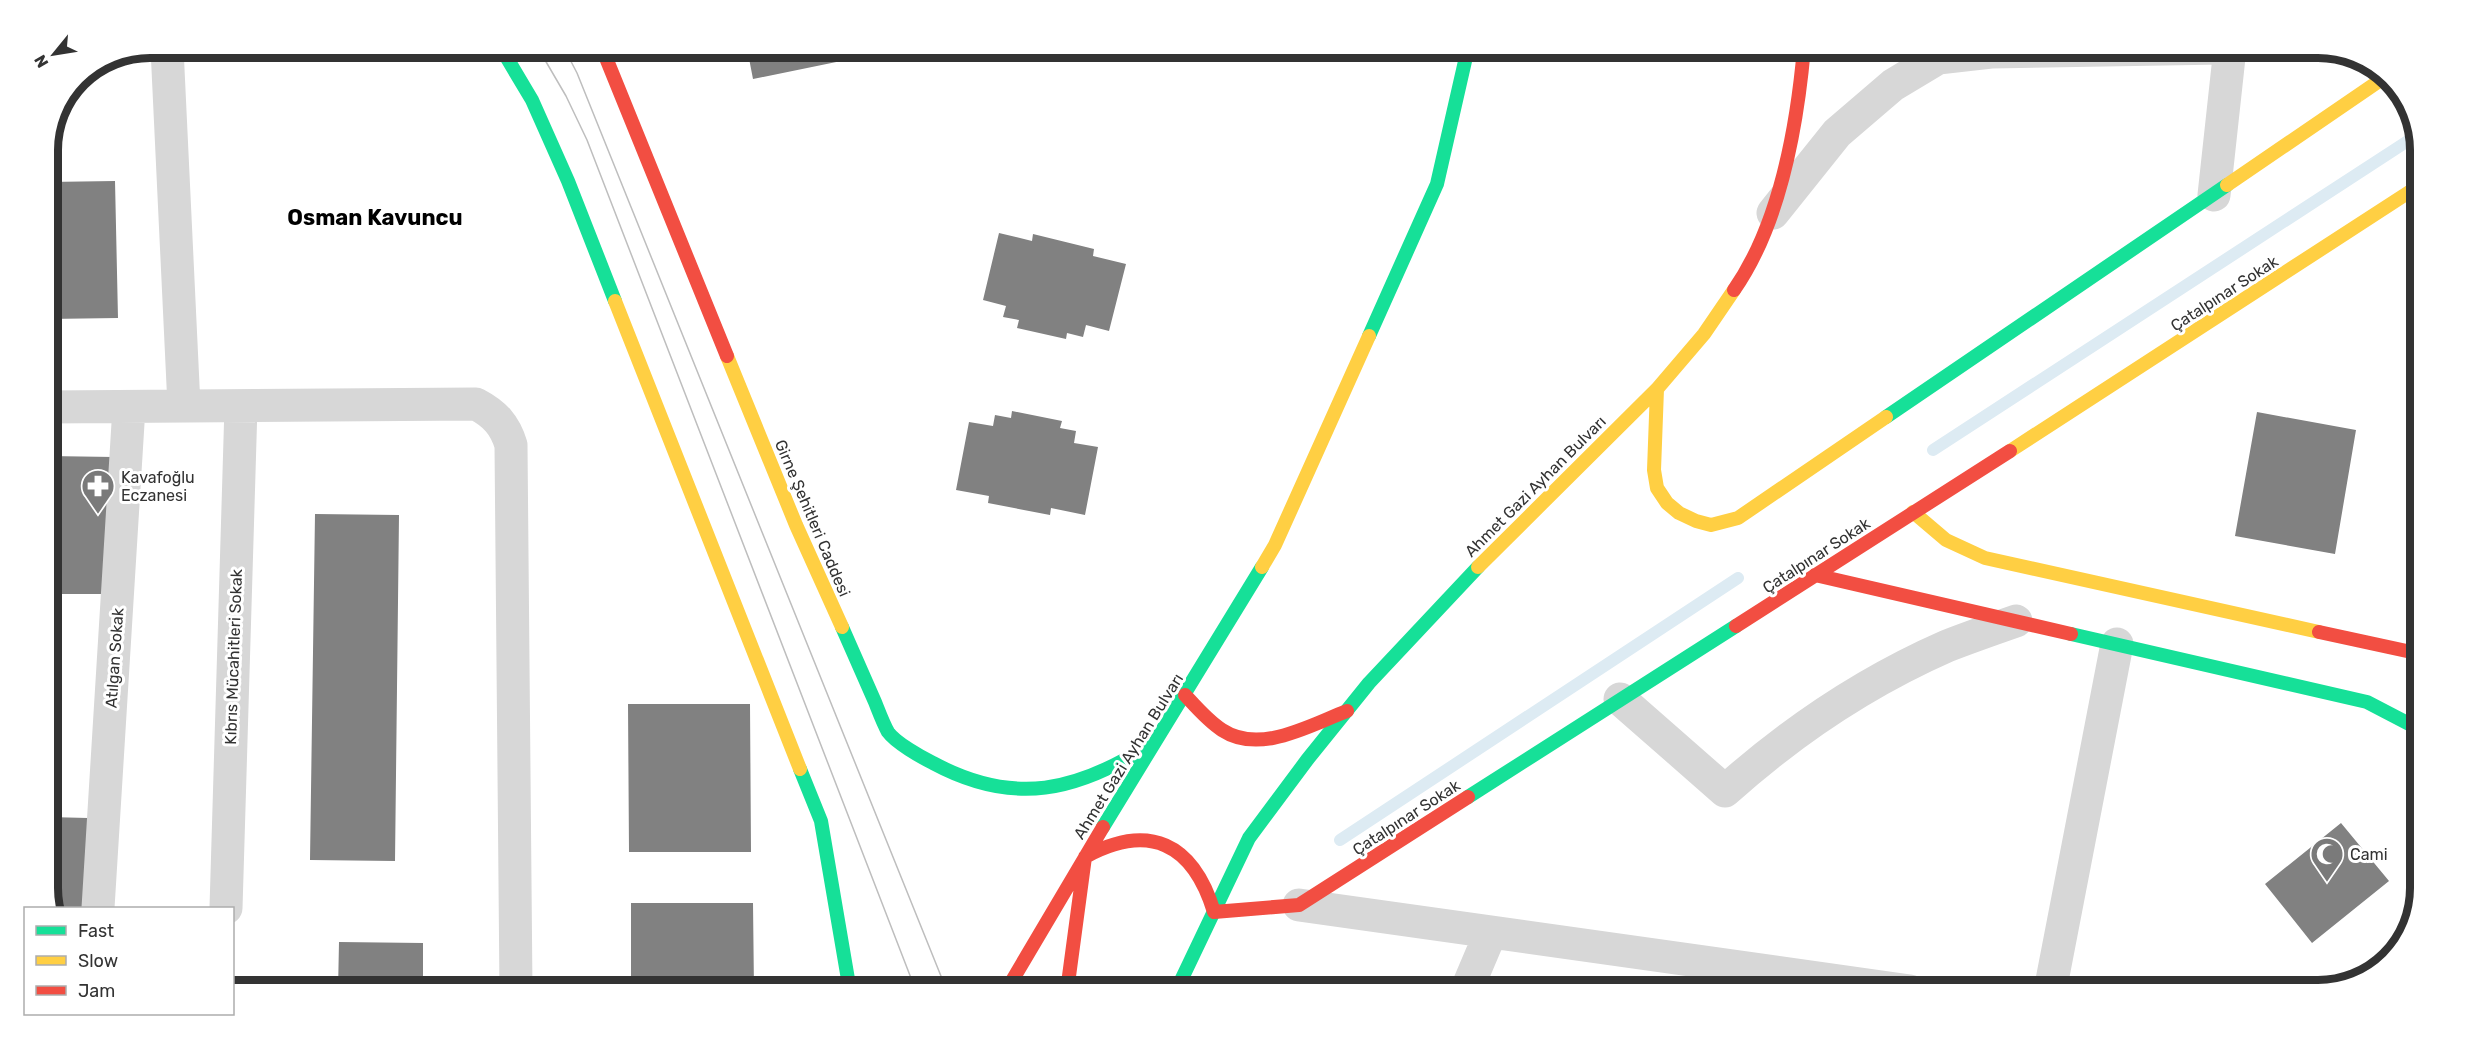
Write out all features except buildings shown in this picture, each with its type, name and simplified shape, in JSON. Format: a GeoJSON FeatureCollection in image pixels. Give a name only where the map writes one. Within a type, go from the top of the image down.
{"type":"FeatureCollection","features":[{"type":"Feature","properties":{"kind":"main road"},"geometry":{"type":"LineString","coordinates":[[507,58],[532,100],[568,181],[820,821],[848,980]]}},
{"type":"Feature","properties":{"kind":"main road","name":"Girne Şehitleri Caddesi"},"geometry":{"type":"LineString","coordinates":[[606,58],[796,525],[889,733],[918,756],[958,777],[985,785],[1012,789],[1042,789],[1072,784],[1101,775],[1128,762],[1152,744]]}},
{"type":"Feature","properties":{"kind":"main road","name":"Ahmet Gazi Ayhan Bulvarı"},"geometry":{"type":"LineString","coordinates":[[1012,980],[1152,744],[1185,695],[1275,545],[1437,184],[1466,58]]}},
{"type":"Feature","properties":{"kind":"main road","name":"Ahmet Gazi Ayhan Bulvarı"},"geometry":{"type":"LineString","coordinates":[[1181,980],[1248,838],[1347,711],[1436,610],[1540,503],[1657,389],[1704,333],[1739,283],[1773,213],[1787,160],[1801,84],[1803,58]]}},
{"type":"Feature","properties":{"kind":"main road"},"geometry":{"type":"LineString","coordinates":[[1657,389],[1654,470],[1657,488],[1667,503],[1679,513],[1696,521],[1711,525],[1738,518],[2378,82]]}},
{"type":"Feature","properties":{"kind":"main road","name":"Çatalpınar Sokak"},"geometry":{"type":"LineString","coordinates":[[1214,912],[1299,905],[2410,191]]}},
{"type":"Feature","properties":{"kind":"main road"},"geometry":{"type":"LineString","coordinates":[[1914,512],[1930,530],[1953,546],[1985,558],[2410,652]]}},
{"type":"Feature","properties":{"kind":"main road"},"geometry":{"type":"LineString","coordinates":[[1815,575],[2367,702],[2410,724]]}},
{"type":"Feature","properties":{"kind":"main road"},"geometry":{"type":"LineString","coordinates":[[1185,695],[1208,722],[1220,731],[1245,741],[1257,741],[1277,736],[1347,711]]}},
{"type":"Feature","properties":{"kind":"main road","name":"Ahmet Gazi Ayhan Bulvarı"},"geometry":{"type":"LineString","coordinates":[[1085,857],[1098,848],[1130,839],[1163,844],[1192,863],[1203,878],[1214,912]]}},
{"type":"Feature","properties":{"kind":"main road"},"geometry":{"type":"LineString","coordinates":[[1068,980],[1085,857]]}},
{"type":"Feature","properties":{"kind":"street"},"geometry":{"type":"LineString","coordinates":[[167,58],[184,406]]}},
{"type":"Feature","properties":{"kind":"street"},"geometry":{"type":"LineString","coordinates":[[1773,213],[1837,133],[1893,85],[1938,58]]}},
{"type":"Feature","properties":{"kind":"street"},"geometry":{"type":"LineString","coordinates":[[2214,195],[2229,58]]}},
{"type":"Feature","properties":{"kind":"street"},"geometry":{"type":"LineString","coordinates":[[59,407],[476,404],[489,411],[508,433],[511,445],[516,980]]}},
{"type":"Feature","properties":{"kind":"street","name":"Kıbrıs Mücahitleri Sokak"},"geometry":{"type":"LineString","coordinates":[[225,907],[241,406]]}},
{"type":"Feature","properties":{"kind":"street","name":"Atılgan Sokak"},"geometry":{"type":"LineString","coordinates":[[98,907],[129,407]]}},
{"type":"Feature","properties":{"kind":"street"},"geometry":{"type":"LineString","coordinates":[[1620,699],[1725,791],[1796,732],[1890,673],[1948,646],[2016,621]]}},
{"type":"Feature","properties":{"kind":"street"},"geometry":{"type":"LineString","coordinates":[[2052,980],[2117,644]]}},
{"type":"Feature","properties":{"kind":"street"},"geometry":{"type":"LineString","coordinates":[[1299,905],[1832,980]]}},
{"type":"Feature","properties":{"kind":"street"},"geometry":{"type":"LineString","coordinates":[[1471,980],[1491,932]]}},
{"type":"Feature","properties":{"kind":"waterway"},"geometry":{"type":"LineString","coordinates":[[1933,450],[2410,140]]}},
{"type":"Feature","properties":{"kind":"waterway"},"geometry":{"type":"LineString","coordinates":[[1340,840],[1738,578]]}},
{"type":"Feature","properties":{"kind":"tram line"},"geometry":{"type":"LineString","coordinates":[[544,58],[566,96],[587,140],[912,980]]}},
{"type":"Feature","properties":{"kind":"tram line"},"geometry":{"type":"LineString","coordinates":[[569,58],[943,980]]}},
{"type":"Feature","properties":{"kind":"traffic: fast"},"geometry":{"type":"LineString","coordinates":[[507,58],[532,100],[568,181],[615,301]]}},
{"type":"Feature","properties":{"kind":"traffic: fast"},"geometry":{"type":"LineString","coordinates":[[1369,336],[1437,184],[1466,58]]}},
{"type":"Feature","properties":{"kind":"traffic: fast"},"geometry":{"type":"LineString","coordinates":[[1886,417],[2227,185]]}},
{"type":"Feature","properties":{"kind":"traffic: fast"},"geometry":{"type":"LineString","coordinates":[[1103,827],[1262,567]]}},
{"type":"Feature","properties":{"kind":"traffic: fast"},"geometry":{"type":"LineString","coordinates":[[1181,980],[1249,838],[1307,760],[1369,683],[1478,567]]}},
{"type":"Feature","properties":{"kind":"traffic: fast"},"geometry":{"type":"LineString","coordinates":[[1468,797],[1736,626]]}},
{"type":"Feature","properties":{"kind":"traffic: fast"},"geometry":{"type":"LineString","coordinates":[[842,627],[888,732],[897,741],[916,753],[963,777],[991,785],[1019,789],[1045,788],[1098,773],[1152,744]]}},
{"type":"Feature","properties":{"kind":"traffic: fast"},"geometry":{"type":"LineString","coordinates":[[2071,634],[2367,702],[2410,724]]}},
{"type":"Feature","properties":{"kind":"traffic: fast"},"geometry":{"type":"LineString","coordinates":[[800,769],[821,821],[848,980]]}},
{"type":"Feature","properties":{"kind":"traffic: slow"},"geometry":{"type":"LineString","coordinates":[[2227,185],[2378,82]]}},
{"type":"Feature","properties":{"kind":"traffic: slow"},"geometry":{"type":"LineString","coordinates":[[2010,451],[2410,191]]}},
{"type":"Feature","properties":{"kind":"traffic: slow"},"geometry":{"type":"LineString","coordinates":[[1478,567],[1657,389],[1704,334],[1734,290]]}},
{"type":"Feature","properties":{"kind":"traffic: slow"},"geometry":{"type":"LineString","coordinates":[[615,301],[800,769]]}},
{"type":"Feature","properties":{"kind":"traffic: slow"},"geometry":{"type":"LineString","coordinates":[[1262,567],[1275,545],[1369,336]]}},
{"type":"Feature","properties":{"kind":"traffic: slow"},"geometry":{"type":"LineString","coordinates":[[727,356],[796,525],[842,627]]}},
{"type":"Feature","properties":{"kind":"traffic: slow"},"geometry":{"type":"LineString","coordinates":[[1657,389],[1654,470],[1657,488],[1667,503],[1679,513],[1711,525],[1738,518],[1886,417]]}},
{"type":"Feature","properties":{"kind":"traffic: slow"},"geometry":{"type":"LineString","coordinates":[[1913,512],[1946,540],[1985,558],[2319,632]]}},
{"type":"Feature","properties":{"kind":"traffic: jam"},"geometry":{"type":"LineString","coordinates":[[606,58],[727,356]]}},
{"type":"Feature","properties":{"kind":"traffic: jam"},"geometry":{"type":"LineString","coordinates":[[1734,290],[1750,264],[1775,205],[1791,142],[1803,58]]}},
{"type":"Feature","properties":{"kind":"traffic: jam"},"geometry":{"type":"LineString","coordinates":[[1736,626],[2010,451]]}},
{"type":"Feature","properties":{"kind":"traffic: jam"},"geometry":{"type":"LineString","coordinates":[[1815,575],[2071,634]]}},
{"type":"Feature","properties":{"kind":"traffic: jam"},"geometry":{"type":"LineString","coordinates":[[2319,632],[2410,652]]}},
{"type":"Feature","properties":{"kind":"traffic: jam"},"geometry":{"type":"LineString","coordinates":[[1185,695],[1222,730],[1237,737],[1252,740],[1285,735],[1347,711]]}},
{"type":"Feature","properties":{"kind":"traffic: jam"},"geometry":{"type":"LineString","coordinates":[[1214,912],[1299,905],[1468,797]]}},
{"type":"Feature","properties":{"kind":"traffic: jam"},"geometry":{"type":"LineString","coordinates":[[1013,980],[1103,827]]}},
{"type":"Feature","properties":{"kind":"traffic: jam"},"geometry":{"type":"LineString","coordinates":[[1068,980],[1085,857],[1108,846],[1129,841],[1148,841],[1166,846],[1181,855],[1194,869],[1205,888],[1214,912]]}},
{"type":"Feature","properties":{"kind":"place","name":"Kavafoğlu Eczanesi"},"geometry":{"type":"Point","coordinates":[98,515]}},
{"type":"Feature","properties":{"kind":"place","name":"Cami"},"geometry":{"type":"Point","coordinates":[2327,883]}},
{"type":"Feature","properties":{"kind":"district","name":"Osman Kavuncu"},"geometry":{"type":"Point","coordinates":[375,217]}}]}
